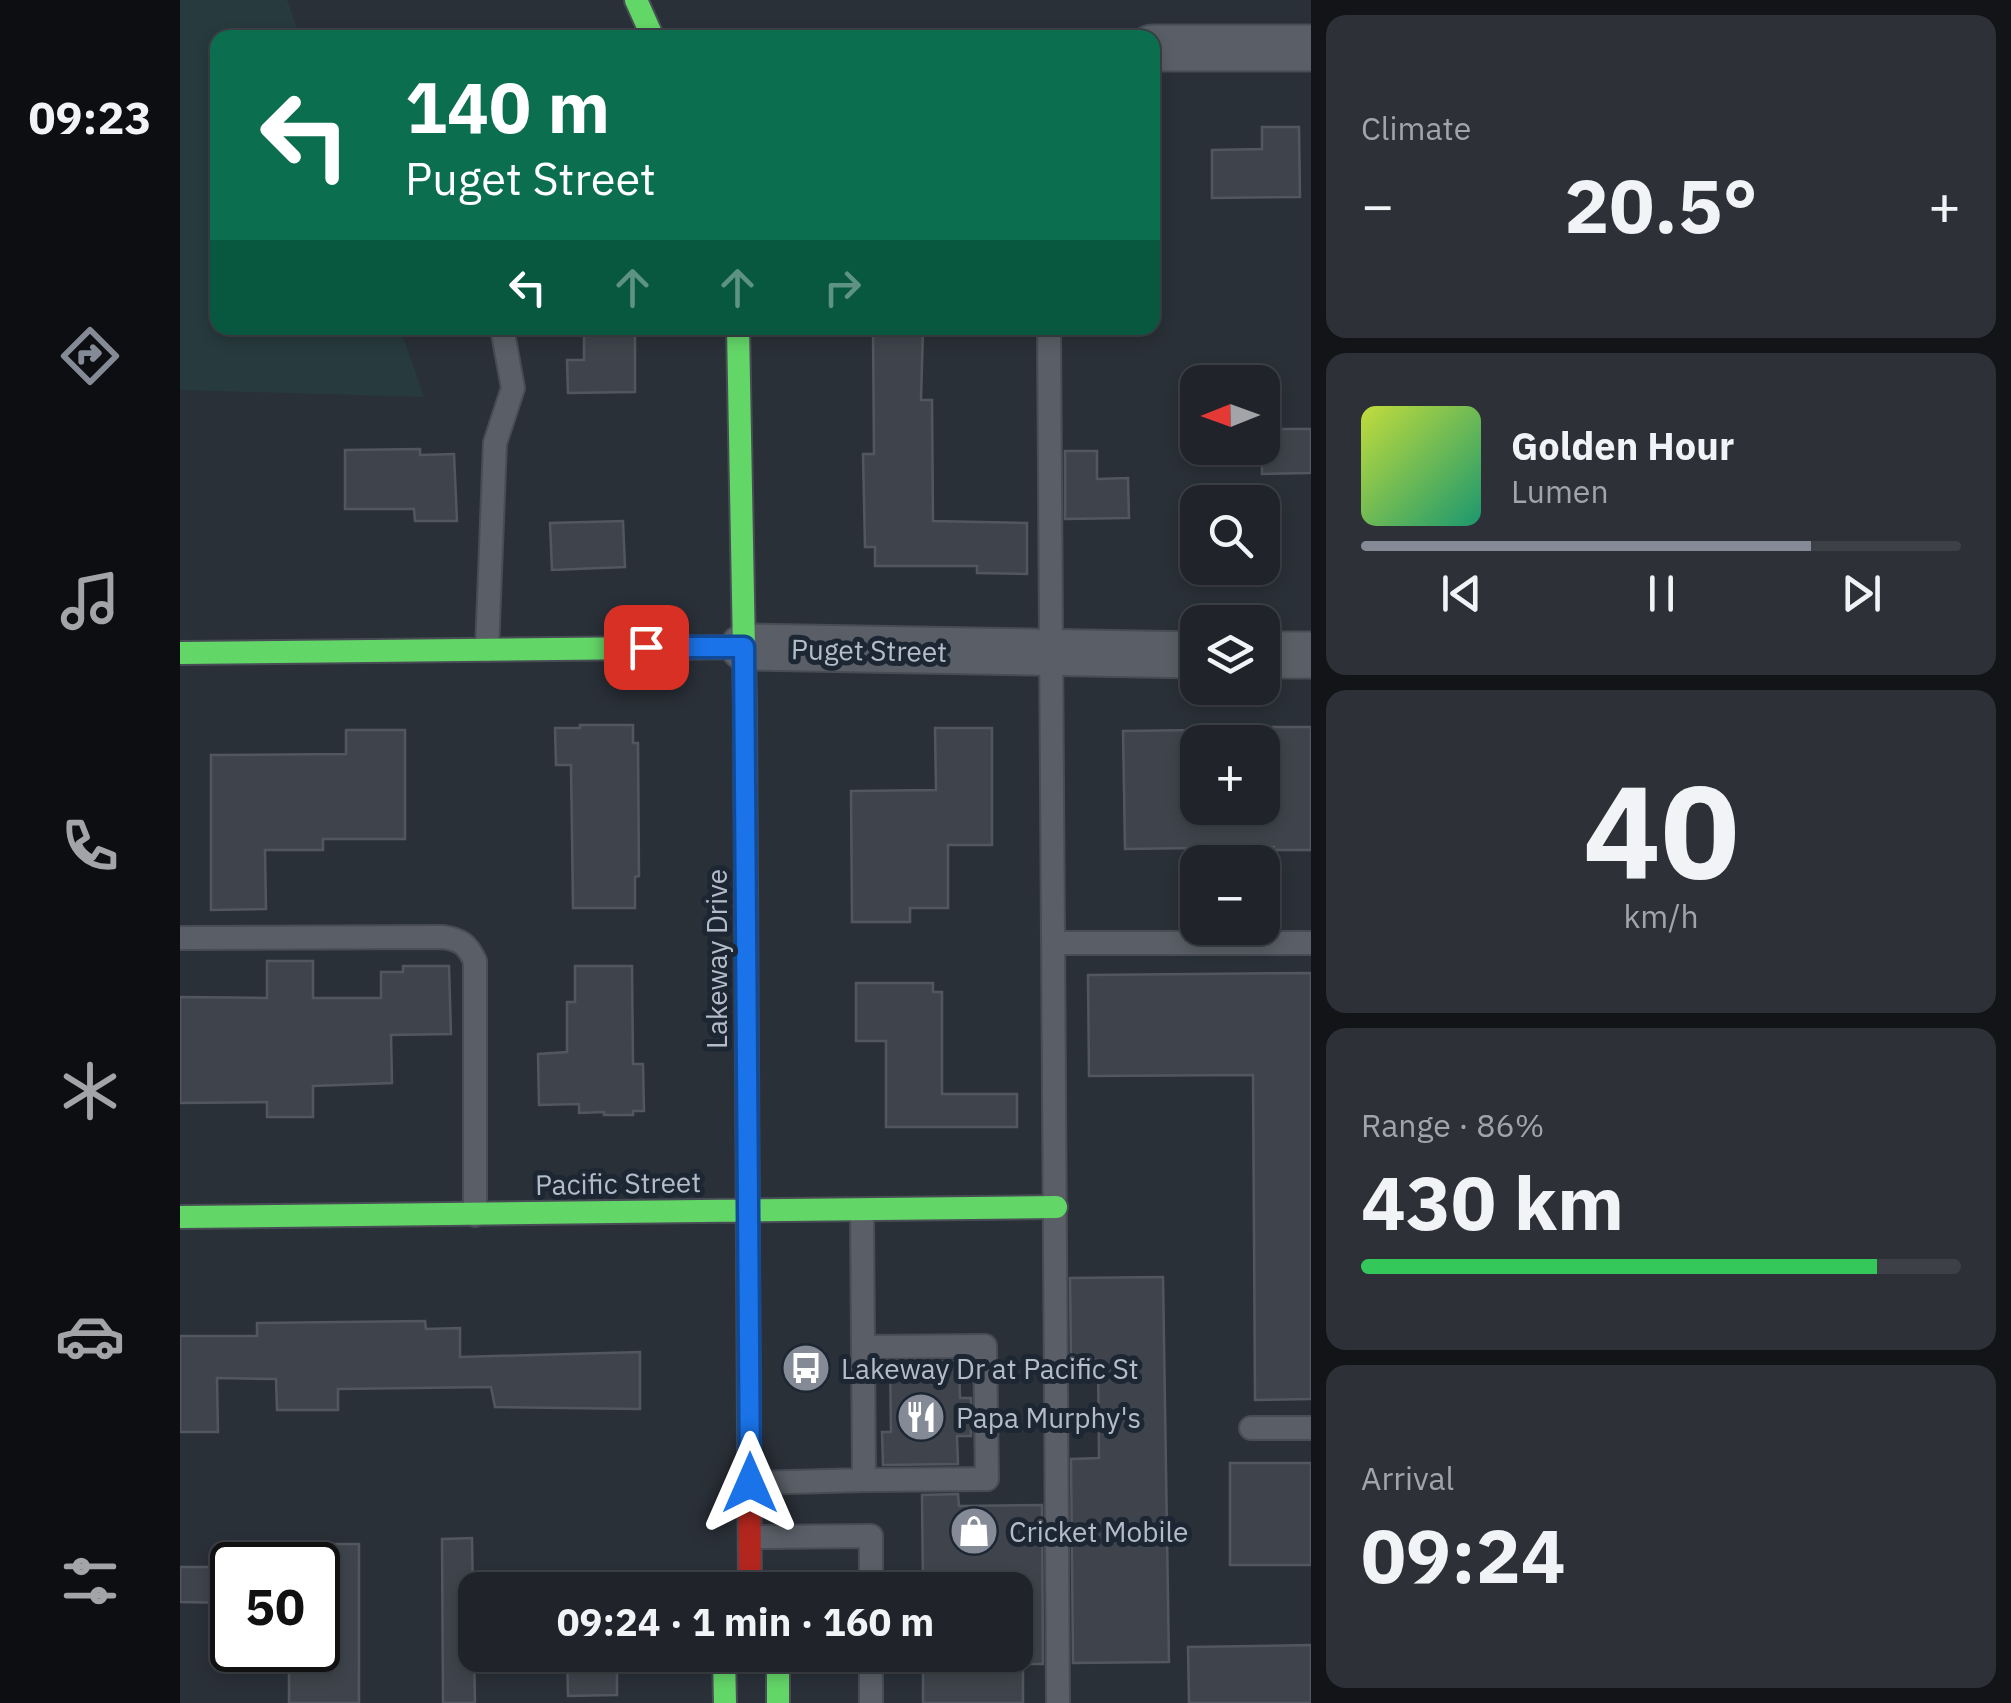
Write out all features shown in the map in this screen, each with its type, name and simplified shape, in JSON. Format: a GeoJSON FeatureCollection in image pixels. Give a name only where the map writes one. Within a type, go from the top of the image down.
{"type":"FeatureCollection","features":[{"type":"Feature","properties":{"kind":"street"},"geometry":{"type":"LineString","coordinates":[[636,0],[650,30]]}},
{"type":"Feature","properties":{"kind":"street"},"geometry":{"type":"LineString","coordinates":[[1160,48],[1311,48]]}},
{"type":"Feature","properties":{"kind":"street","name":"Lakeway Drive"},"geometry":{"type":"LineString","coordinates":[[738,335],[750,1572]]}},
{"type":"Feature","properties":{"kind":"street","name":"Puget Street"},"geometry":{"type":"LineString","coordinates":[[180,653],[744,647],[1180,655]]}},
{"type":"Feature","properties":{"kind":"street"},"geometry":{"type":"LineString","coordinates":[[1280,655],[1311,655]]}},
{"type":"Feature","properties":{"kind":"street","name":"Pacific Street"},"geometry":{"type":"LineString","coordinates":[[180,1218],[1056,1207]]}},
{"type":"Feature","properties":{"kind":"street"},"geometry":{"type":"LineString","coordinates":[[724,1672],[725,1703]]}},
{"type":"Feature","properties":{"kind":"street"},"geometry":{"type":"LineString","coordinates":[[778,1672],[778,1703]]}},
{"type":"Feature","properties":{"kind":"lane"},"geometry":{"type":"LineString","coordinates":[[487,650],[495,444],[513,388],[503,335]]}},
{"type":"Feature","properties":{"kind":"lane"},"geometry":{"type":"LineString","coordinates":[[1049,335],[1058,1703]]}},
{"type":"Feature","properties":{"kind":"lane"},"geometry":{"type":"LineString","coordinates":[[180,938],[443,937],[459,940],[469,948],[475,960],[475,1215]]}},
{"type":"Feature","properties":{"kind":"lane"},"geometry":{"type":"LineString","coordinates":[[1056,943],[1311,943]]}},
{"type":"Feature","properties":{"kind":"lane"},"geometry":{"type":"LineString","coordinates":[[862,1212],[864,1480]]}},
{"type":"Feature","properties":{"kind":"lane"},"geometry":{"type":"LineString","coordinates":[[750,1483],[986,1479],[985,1346],[864,1348]]}},
{"type":"Feature","properties":{"kind":"lane"},"geometry":{"type":"LineString","coordinates":[[1250,1428],[1311,1428]]}},
{"type":"Feature","properties":{"kind":"lane"},"geometry":{"type":"LineString","coordinates":[[750,1536],[870,1536],[871,1572]]}},
{"type":"Feature","properties":{"kind":"lane"},"geometry":{"type":"LineString","coordinates":[[871,1672],[871,1703]]}},
{"type":"Feature","properties":{"kind":"green space"},"geometry":{"type":"Polygon","coordinates":[[[180,0],[287,0],[298,30],[210,30],[210,335],[402,335],[424,397],[180,390],[180,0]]]}},
{"type":"Feature","properties":{"kind":"building"},"geometry":{"type":"Polygon","coordinates":[[[1262,127],[1299,127],[1300,197],[1212,198],[1212,150],[1262,149],[1262,127]]]}},
{"type":"Feature","properties":{"kind":"building"},"geometry":{"type":"Polygon","coordinates":[[[584,335],[635,335],[635,392],[568,393],[567,360],[584,360],[584,335]]]}},
{"type":"Feature","properties":{"kind":"building"},"geometry":{"type":"Polygon","coordinates":[[[873,335],[923,335],[921,400],[932,400],[933,521],[1027,523],[1027,574],[977,573],[977,566],[875,566],[875,547],[865,547],[863,454],[874,454],[873,335]]]}},
{"type":"Feature","properties":{"kind":"building"},"geometry":{"type":"Polygon","coordinates":[[[1280,429],[1311,429],[1311,473],[1262,474],[1262,465],[1280,465],[1280,429]]]}},
{"type":"Feature","properties":{"kind":"building"},"geometry":{"type":"Polygon","coordinates":[[[420,449],[420,455],[454,454],[457,521],[415,521],[414,509],[345,509],[345,450],[420,449]]]}},
{"type":"Feature","properties":{"kind":"building"},"geometry":{"type":"Polygon","coordinates":[[[1065,451],[1097,451],[1097,479],[1128,478],[1129,518],[1065,519],[1065,451]]]}},
{"type":"Feature","properties":{"kind":"building"},"geometry":{"type":"Polygon","coordinates":[[[623,521],[625,567],[552,570],[550,523],[623,521]]]}},
{"type":"Feature","properties":{"kind":"building"},"geometry":{"type":"Polygon","coordinates":[[[633,725],[633,743],[638,743],[639,876],[635,877],[635,908],[573,908],[571,765],[556,765],[555,728],[633,725]]]}},
{"type":"Feature","properties":{"kind":"building"},"geometry":{"type":"Polygon","coordinates":[[[1280,727],[1311,727],[1311,850],[1280,850],[1280,845],[1125,849],[1123,731],[1180,730],[1180,825],[1280,825],[1280,727]]]}},
{"type":"Feature","properties":{"kind":"building"},"geometry":{"type":"Polygon","coordinates":[[[935,728],[992,728],[992,845],[948,845],[948,908],[910,908],[910,922],[852,922],[851,791],[936,790],[935,728]]]}},
{"type":"Feature","properties":{"kind":"building"},"geometry":{"type":"Polygon","coordinates":[[[346,730],[405,730],[405,839],[323,839],[323,850],[265,850],[266,909],[211,910],[211,755],[346,754],[346,730]]]}},
{"type":"Feature","properties":{"kind":"building"},"geometry":{"type":"Polygon","coordinates":[[[267,961],[313,961],[313,998],[381,998],[381,972],[403,972],[403,966],[449,966],[451,1034],[391,1035],[392,1083],[313,1086],[313,1117],[267,1117],[267,1102],[180,1103],[180,997],[267,998],[267,961]]]}},
{"type":"Feature","properties":{"kind":"building"},"geometry":{"type":"Polygon","coordinates":[[[575,966],[632,966],[633,1064],[643,1064],[644,1111],[604,1115],[579,1113],[579,1104],[539,1105],[538,1054],[567,1052],[567,1002],[575,1002],[575,966]]]}},
{"type":"Feature","properties":{"kind":"building"},"geometry":{"type":"Polygon","coordinates":[[[1311,973],[1311,1399],[1255,1400],[1253,1075],[1089,1076],[1088,975],[1311,973]]]}},
{"type":"Feature","properties":{"kind":"building"},"geometry":{"type":"Polygon","coordinates":[[[856,983],[933,983],[933,992],[942,992],[942,1094],[1017,1094],[1017,1127],[886,1127],[886,1041],[856,1041],[856,983]]]}},
{"type":"Feature","properties":{"kind":"building"},"geometry":{"type":"Polygon","coordinates":[[[1163,1277],[1169,1662],[1073,1663],[1071,1459],[1099,1458],[1098,1360],[1071,1360],[1070,1278],[1163,1277]]]}},
{"type":"Feature","properties":{"kind":"building"},"geometry":{"type":"Polygon","coordinates":[[[425,1321],[426,1329],[460,1328],[460,1357],[640,1352],[640,1409],[495,1407],[491,1387],[338,1389],[338,1410],[277,1410],[276,1379],[217,1378],[218,1432],[180,1432],[180,1336],[257,1336],[257,1323],[425,1321]]]}},
{"type":"Feature","properties":{"kind":"building"},"geometry":{"type":"Polygon","coordinates":[[[959,1361],[960,1398],[971,1398],[971,1436],[957,1436],[958,1464],[883,1465],[882,1432],[891,1432],[890,1362],[959,1361]]]}},
{"type":"Feature","properties":{"kind":"building"},"geometry":{"type":"Polygon","coordinates":[[[1230,1463],[1311,1463],[1311,1565],[1230,1565],[1230,1463]]]}},
{"type":"Feature","properties":{"kind":"building"},"geometry":{"type":"Polygon","coordinates":[[[958,1494],[959,1506],[1042,1505],[1043,1664],[1033,1664],[1033,1572],[923,1572],[922,1495],[958,1494]]]}},
{"type":"Feature","properties":{"kind":"building"},"geometry":{"type":"Polygon","coordinates":[[[472,1538],[473,1572],[458,1572],[458,1672],[474,1672],[475,1703],[443,1703],[442,1539],[472,1538]]]}},
{"type":"Feature","properties":{"kind":"building"},"geometry":{"type":"Polygon","coordinates":[[[340,1544],[359,1544],[359,1703],[289,1703],[289,1672],[340,1672],[340,1544]]]}},
{"type":"Feature","properties":{"kind":"building"},"geometry":{"type":"Polygon","coordinates":[[[180,1567],[210,1567],[210,1603],[180,1602],[180,1567]]]}},
{"type":"Feature","properties":{"kind":"building"},"geometry":{"type":"Polygon","coordinates":[[[1311,1645],[1311,1703],[1189,1703],[1188,1647],[1311,1645]]]}},
{"type":"Feature","properties":{"kind":"building"},"geometry":{"type":"Polygon","coordinates":[[[567,1672],[617,1672],[617,1695],[568,1696],[567,1672]]]}},
{"type":"Feature","properties":{"kind":"building"},"geometry":{"type":"Polygon","coordinates":[[[923,1672],[1023,1672],[1023,1703],[923,1703],[923,1672]]]}},
{"type":"Feature","properties":{"kind":"traffic: fast"},"geometry":{"type":"LineString","coordinates":[[636,0],[649,30]]}},
{"type":"Feature","properties":{"kind":"traffic: fast"},"geometry":{"type":"LineString","coordinates":[[738,335],[745,703],[749,1430]]}},
{"type":"Feature","properties":{"kind":"traffic: fast"},"geometry":{"type":"LineString","coordinates":[[180,653],[744,647]]}},
{"type":"Feature","properties":{"kind":"traffic: fast"},"geometry":{"type":"LineString","coordinates":[[180,1217],[1056,1207]]}},
{"type":"Feature","properties":{"kind":"traffic: fast"},"geometry":{"type":"LineString","coordinates":[[724,1672],[725,1703]]}},
{"type":"Feature","properties":{"kind":"traffic: fast"},"geometry":{"type":"LineString","coordinates":[[778,1672],[778,1703]]}},
{"type":"Feature","properties":{"kind":"traffic: jam"},"geometry":{"type":"LineString","coordinates":[[749,1430],[750,1572]]}},
{"type":"Feature","properties":{"kind":"place","name":"Lakeway Dr at Pacific St"},"geometry":{"type":"Point","coordinates":[806,1368]}},
{"type":"Feature","properties":{"kind":"place","name":"Papa Murphy's"},"geometry":{"type":"Point","coordinates":[921,1417]}},
{"type":"Feature","properties":{"kind":"place","name":"Cricket Mobile"},"geometry":{"type":"Point","coordinates":[974,1531]}},
{"type":"Feature","properties":{"kind":"route"},"geometry":{"type":"LineString","coordinates":[[646,647],[744,647],[750,1483]]}}]}
